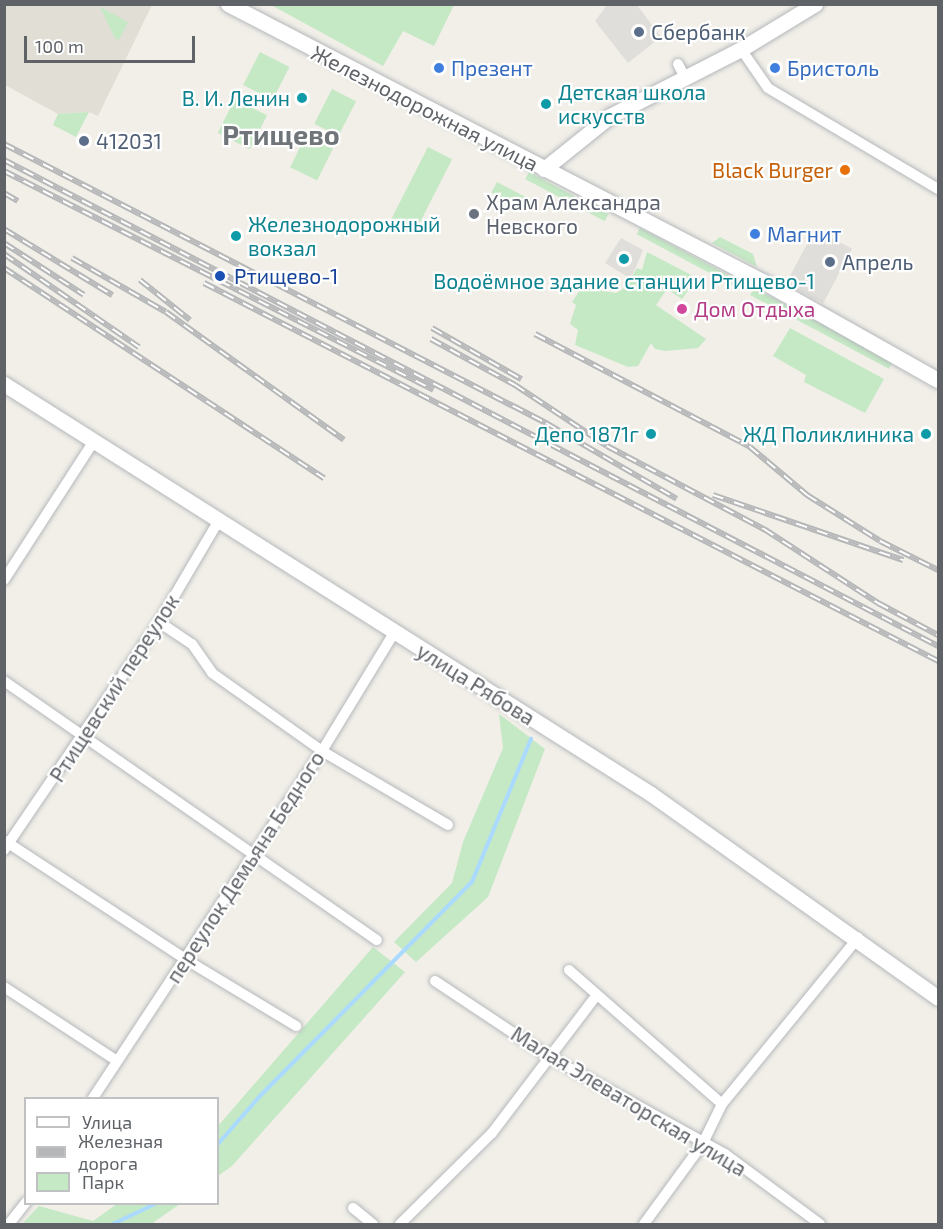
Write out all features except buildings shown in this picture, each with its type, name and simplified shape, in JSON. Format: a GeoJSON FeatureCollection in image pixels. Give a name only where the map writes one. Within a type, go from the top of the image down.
{"type":"FeatureCollection","features":[{"type":"Feature","properties":{"kind":"street","name":"Железнодорожная улица"},"geometry":{"type":"LineString","coordinates":[[228,4],[754,277],[939,380]]}},
{"type":"Feature","properties":{"kind":"street"},"geometry":{"type":"LineString","coordinates":[[544,169],[610,116],[681,70],[741,49],[815,4]]}},
{"type":"Feature","properties":{"kind":"street"},"geometry":{"type":"LineString","coordinates":[[741,49],[768,88],[939,189]]}},
{"type":"Feature","properties":{"kind":"street","name":"улица Рябова"},"geometry":{"type":"LineString","coordinates":[[5,385],[218,522],[651,794],[858,938],[939,998]]}},
{"type":"Feature","properties":{"kind":"street"},"geometry":{"type":"LineString","coordinates":[[4,580],[94,441]]}},
{"type":"Feature","properties":{"kind":"street","name":"Ртищевский переулок"},"geometry":{"type":"LineString","coordinates":[[6,845],[85,736],[159,622],[218,522]]}},
{"type":"Feature","properties":{"kind":"street"},"geometry":{"type":"LineString","coordinates":[[159,622],[192,644],[212,673],[322,751],[448,825]]}},
{"type":"Feature","properties":{"kind":"street","name":"переулок Демьяна Бедного"},"geometry":{"type":"LineString","coordinates":[[94,1097],[322,751],[394,633]]}},
{"type":"Feature","properties":{"kind":"street"},"geometry":{"type":"LineString","coordinates":[[4,681],[254,852],[377,940]]}},
{"type":"Feature","properties":{"kind":"street"},"geometry":{"type":"LineString","coordinates":[[6,845],[185,959],[296,1026]]}},
{"type":"Feature","properties":{"kind":"street"},"geometry":{"type":"LineString","coordinates":[[644,1224],[703,1143],[722,1104],[858,938]]}},
{"type":"Feature","properties":{"kind":"street"},"geometry":{"type":"LineString","coordinates":[[569,970],[722,1104]]}},
{"type":"Feature","properties":{"kind":"street","name":"Малая Элеваторская улица"},"geometry":{"type":"LineString","coordinates":[[435,981],[548,1056],[725,1154],[820,1224]]}},
{"type":"Feature","properties":{"kind":"street"},"geometry":{"type":"LineString","coordinates":[[4,987],[117,1061]]}},
{"type":"Feature","properties":{"kind":"street"},"geometry":{"type":"LineString","coordinates":[[400,1224],[492,1133],[548,1056],[596,996]]}},
{"type":"Feature","properties":{"kind":"street"},"geometry":{"type":"LineString","coordinates":[[9,1224],[24,1205]]}},
{"type":"Feature","properties":{"kind":"street"},"geometry":{"type":"LineString","coordinates":[[353,1208],[374,1224]]}},
{"type":"Feature","properties":{"kind":"shaded area"},"geometry":{"type":"Polygon","coordinates":[[[4,5],[152,5],[98,116],[89,112],[58,114],[5,85],[4,5]]]}},
{"type":"Feature","properties":{"kind":"shaded area"},"geometry":{"type":"Polygon","coordinates":[[[607,5],[637,5],[661,37],[628,63],[595,21],[607,5]]]}},
{"type":"Feature","properties":{"kind":"shaded area"},"geometry":{"type":"Polygon","coordinates":[[[815,229],[852,249],[823,303],[786,284],[815,229]]]}},
{"type":"Feature","properties":{"kind":"shaded area"},"geometry":{"type":"Polygon","coordinates":[[[621,238],[643,250],[631,279],[605,263],[621,238]]]}},
{"type":"Feature","properties":{"kind":"green space"},"geometry":{"type":"Polygon","coordinates":[[[271,5],[454,5],[434,46],[403,31],[383,66],[271,5]]]}},
{"type":"Feature","properties":{"kind":"green space"},"geometry":{"type":"Polygon","coordinates":[[[100,7],[128,22],[119,40],[115,38],[100,7]]]}},
{"type":"Feature","properties":{"kind":"green space"},"geometry":{"type":"Polygon","coordinates":[[[260,52],[289,67],[273,100],[243,85],[260,52]]]}},
{"type":"Feature","properties":{"kind":"green space"},"geometry":{"type":"Polygon","coordinates":[[[332,89],[356,101],[338,136],[314,124],[332,89]]]}},
{"type":"Feature","properties":{"kind":"green space"},"geometry":{"type":"Polygon","coordinates":[[[235,99],[267,115],[250,149],[218,133],[235,99]]]}},
{"type":"Feature","properties":{"kind":"green space"},"geometry":{"type":"Polygon","coordinates":[[[89,112],[76,137],[53,125],[58,114],[89,112]]]}},
{"type":"Feature","properties":{"kind":"green space"},"geometry":{"type":"Polygon","coordinates":[[[306,135],[333,148],[317,181],[290,167],[306,135]]]}},
{"type":"Feature","properties":{"kind":"green space"},"geometry":{"type":"Polygon","coordinates":[[[428,147],[452,159],[414,233],[390,221],[428,147]]]}},
{"type":"Feature","properties":{"kind":"green space"},"geometry":{"type":"Polygon","coordinates":[[[529,172],[608,214],[605,221],[525,179],[529,172]]]}},
{"type":"Feature","properties":{"kind":"green space"},"geometry":{"type":"Polygon","coordinates":[[[497,182],[533,201],[528,212],[491,193],[497,182]]]}},
{"type":"Feature","properties":{"kind":"green space"},"geometry":{"type":"Polygon","coordinates":[[[640,228],[744,283],[741,290],[637,234],[640,228]]]}},
{"type":"Feature","properties":{"kind":"green space"},"geometry":{"type":"Polygon","coordinates":[[[720,237],[753,254],[757,267],[712,243],[720,237]]]}},
{"type":"Feature","properties":{"kind":"green space"},"geometry":{"type":"Polygon","coordinates":[[[647,252],[697,278],[682,299],[667,289],[656,305],[706,339],[698,348],[665,351],[655,349],[651,343],[638,366],[628,367],[575,345],[578,330],[570,324],[576,305],[572,302],[582,287],[616,293],[626,287],[637,268],[642,270],[647,252]]]}},
{"type":"Feature","properties":{"kind":"green space"},"geometry":{"type":"Polygon","coordinates":[[[754,288],[893,362],[889,369],[750,295],[754,288]]]}},
{"type":"Feature","properties":{"kind":"green space"},"geometry":{"type":"Polygon","coordinates":[[[790,328],[884,379],[865,413],[804,382],[806,375],[773,356],[790,328]]]}},
{"type":"Feature","properties":{"kind":"green space"},"geometry":{"type":"Polygon","coordinates":[[[499,714],[545,749],[488,897],[416,962],[394,942],[452,883],[463,842],[503,748],[499,714]]]}},
{"type":"Feature","properties":{"kind":"green space"},"geometry":{"type":"Polygon","coordinates":[[[373,947],[405,972],[232,1166],[219,1175],[219,1125],[373,947]]]}},
{"type":"Feature","properties":{"kind":"green space"},"geometry":{"type":"Polygon","coordinates":[[[116,1205],[179,1205],[151,1224],[22,1224],[39,1206],[93,1221],[116,1205]]]}},
{"type":"Feature","properties":{"kind":"waterway"},"geometry":{"type":"LineString","coordinates":[[219,1143],[259,1097],[472,882],[531,739]]}},
{"type":"Feature","properties":{"kind":"waterway"},"geometry":{"type":"LineString","coordinates":[[113,1224],[153,1205]]}},
{"type":"Feature","properties":{"kind":"railway"},"geometry":{"type":"LineString","coordinates":[[4,144],[546,423],[677,499]]}},
{"type":"Feature","properties":{"kind":"railway"},"geometry":{"type":"LineString","coordinates":[[4,160],[938,646]]}},
{"type":"Feature","properties":{"kind":"railway"},"geometry":{"type":"LineString","coordinates":[[4,171],[433,390]]}},
{"type":"Feature","properties":{"kind":"railway"},"geometry":{"type":"LineString","coordinates":[[4,193],[18,201]]}},
{"type":"Feature","properties":{"kind":"railway"},"geometry":{"type":"LineString","coordinates":[[4,229],[112,295]]}},
{"type":"Feature","properties":{"kind":"railway"},"geometry":{"type":"LineString","coordinates":[[4,243],[84,295]]}},
{"type":"Feature","properties":{"kind":"railway"},"geometry":{"type":"LineString","coordinates":[[4,254],[139,347]]}},
{"type":"Feature","properties":{"kind":"railway"},"geometry":{"type":"LineString","coordinates":[[72,258],[166,312],[344,440]]}},
{"type":"Feature","properties":{"kind":"railway"},"geometry":{"type":"LineString","coordinates":[[4,268],[324,478]]}},
{"type":"Feature","properties":{"kind":"railway"},"geometry":{"type":"LineString","coordinates":[[140,280],[190,320]]}},
{"type":"Feature","properties":{"kind":"railway"},"geometry":{"type":"LineString","coordinates":[[204,283],[938,661]]}},
{"type":"Feature","properties":{"kind":"railway"},"geometry":{"type":"LineString","coordinates":[[432,328],[521,379]]}},
{"type":"Feature","properties":{"kind":"railway"},"geometry":{"type":"LineString","coordinates":[[535,334],[750,447],[807,495],[880,541],[938,570]]}},
{"type":"Feature","properties":{"kind":"railway"},"geometry":{"type":"LineString","coordinates":[[431,339],[515,385],[607,446],[764,529],[878,603],[938,635]]}},
{"type":"Feature","properties":{"kind":"railway"},"geometry":{"type":"LineString","coordinates":[[713,495],[903,560]]}},
{"type":"Feature","properties":{"kind":"place","name":"Сбербанк"},"geometry":{"type":"Point","coordinates":[639,32]}},
{"type":"Feature","properties":{"kind":"place","name":"Презент"},"geometry":{"type":"Point","coordinates":[439,68]}},
{"type":"Feature","properties":{"kind":"place","name":"Бристоль"},"geometry":{"type":"Point","coordinates":[775,68]}},
{"type":"Feature","properties":{"kind":"place","name":"В. И. Ленин"},"geometry":{"type":"Point","coordinates":[302,98]}},
{"type":"Feature","properties":{"kind":"place","name":"Детская школа искусств"},"geometry":{"type":"Point","coordinates":[546,104]}},
{"type":"Feature","properties":{"kind":"place","name":"412031"},"geometry":{"type":"Point","coordinates":[84,141]}},
{"type":"Feature","properties":{"kind":"place","name":"Black Burger"},"geometry":{"type":"Point","coordinates":[845,170]}},
{"type":"Feature","properties":{"kind":"place","name":"Храм Александра Невского"},"geometry":{"type":"Point","coordinates":[474,214]}},
{"type":"Feature","properties":{"kind":"place","name":"Магнит"},"geometry":{"type":"Point","coordinates":[755,234]}},
{"type":"Feature","properties":{"kind":"place","name":"Железнодорожный вокзал"},"geometry":{"type":"Point","coordinates":[236,236]}},
{"type":"Feature","properties":{"kind":"place","name":"Водоёмное здание станции Ртищево-1"},"geometry":{"type":"Point","coordinates":[624,259]}},
{"type":"Feature","properties":{"kind":"place","name":"Апрель"},"geometry":{"type":"Point","coordinates":[830,262]}},
{"type":"Feature","properties":{"kind":"place","name":"Ртищево-1"},"geometry":{"type":"Point","coordinates":[220,276]}},
{"type":"Feature","properties":{"kind":"place","name":"Дом Отдыха"},"geometry":{"type":"Point","coordinates":[682,309]}},
{"type":"Feature","properties":{"kind":"place","name":"Депо 1871г"},"geometry":{"type":"Point","coordinates":[651,434]}},
{"type":"Feature","properties":{"kind":"place","name":"ЖД Поликлиника"},"geometry":{"type":"Point","coordinates":[926,434]}},
{"type":"Feature","properties":{"kind":"district","name":"Ртищево"},"geometry":{"type":"Point","coordinates":[281,135]}}]}
